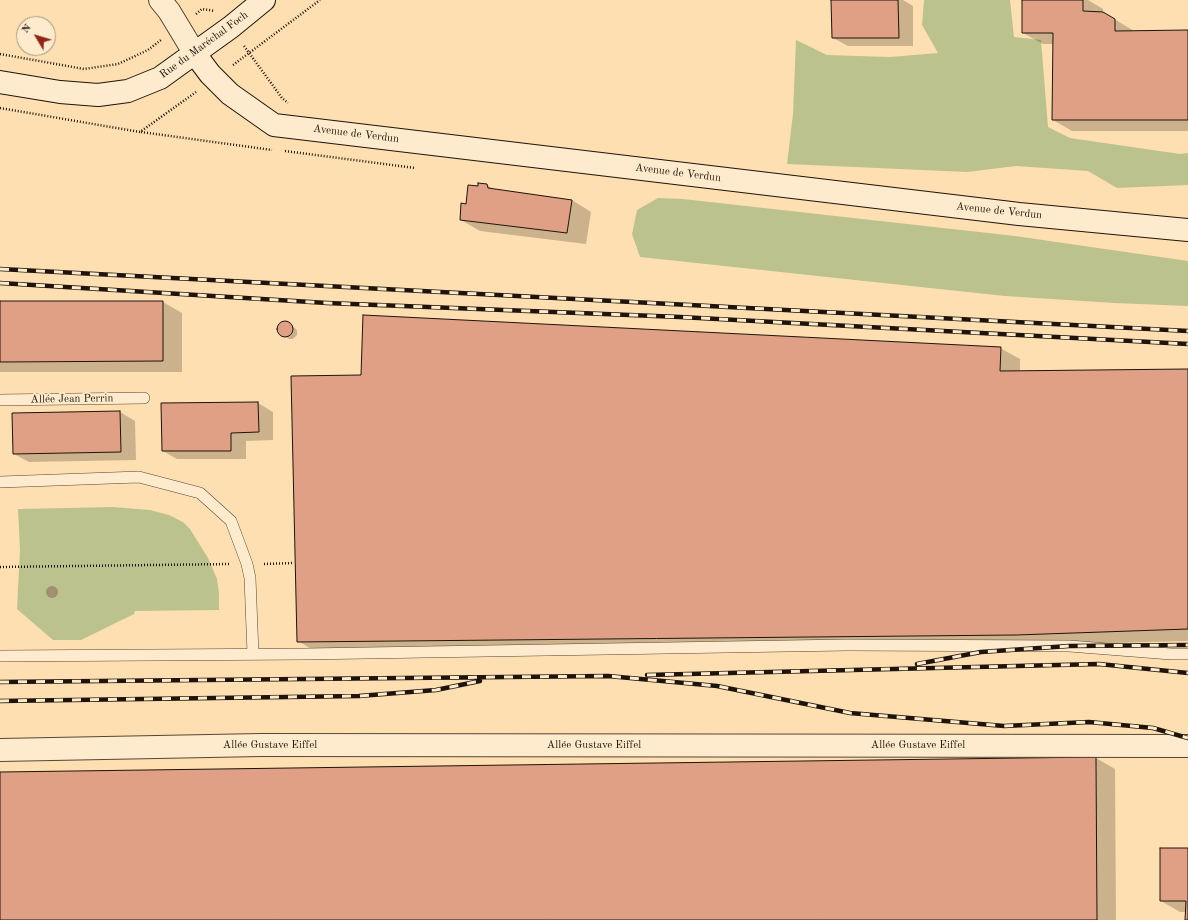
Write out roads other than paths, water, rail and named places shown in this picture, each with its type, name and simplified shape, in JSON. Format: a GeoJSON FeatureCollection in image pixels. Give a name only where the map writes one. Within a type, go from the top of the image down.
{"type":"FeatureCollection","features":[{"type":"Feature","properties":{"kind":"main road","name":"Avenue de Verdun"},"geometry":{"type":"LineString","coordinates":[[160,0],[195,54],[210,74],[230,94],[274,125],[1011,213],[1188,230]]}},
{"type":"Feature","properties":{"kind":"main road","name":"Rue du Maréchal Foch"},"geometry":{"type":"LineString","coordinates":[[0,82],[60,92],[98,95],[128,91],[160,78],[195,54],[264,0]]}},
{"type":"Feature","properties":{"kind":"main road","name":"Allée Gustave Eiffel"},"geometry":{"type":"LineString","coordinates":[[0,750],[261,745],[1188,746]]}},
{"type":"Feature","properties":{"kind":"lane","name":"Allée Jean Perrin"},"geometry":{"type":"LineString","coordinates":[[0,400],[144,398]]}},
{"type":"Feature","properties":{"kind":"lane"},"geometry":{"type":"LineString","coordinates":[[0,482],[139,477],[200,493],[231,522],[247,564],[250,578],[253,654]]}},
{"type":"Feature","properties":{"kind":"lane"},"geometry":{"type":"LineString","coordinates":[[0,656],[253,654],[848,645],[1069,646],[1188,654]]}},
{"type":"Feature","properties":{"kind":"railway"},"geometry":{"type":"LineString","coordinates":[[0,269],[1188,331]]}},
{"type":"Feature","properties":{"kind":"railway"},"geometry":{"type":"LineString","coordinates":[[0,283],[327,303],[680,317],[1188,344]]}},
{"type":"Feature","properties":{"kind":"railway"},"geometry":{"type":"LineString","coordinates":[[917,664],[981,652],[1069,646],[1188,645]]}},
{"type":"Feature","properties":{"kind":"railway"},"geometry":{"type":"LineString","coordinates":[[647,675],[1099,664],[1188,673]]}},
{"type":"Feature","properties":{"kind":"railway"},"geometry":{"type":"LineString","coordinates":[[0,682],[608,676],[717,686],[850,713],[1004,726],[1089,722],[1153,728],[1188,738]]}},
{"type":"Feature","properties":{"kind":"railway"},"geometry":{"type":"LineString","coordinates":[[0,701],[359,696],[436,690],[480,681]]}}]}
